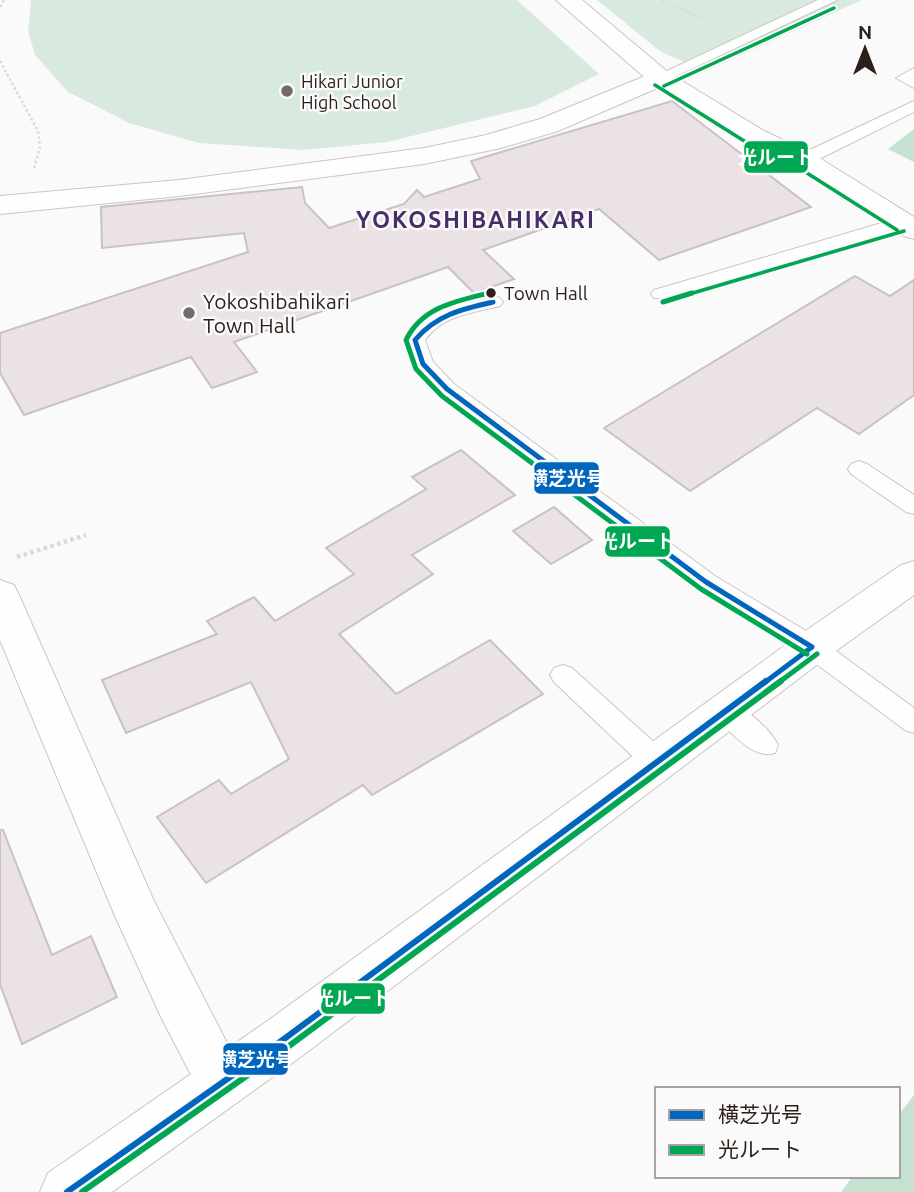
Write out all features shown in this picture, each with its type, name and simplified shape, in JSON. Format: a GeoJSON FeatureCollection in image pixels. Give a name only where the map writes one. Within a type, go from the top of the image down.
{"type":"FeatureCollection","features":[{"type":"Feature","properties":{"kind":"street"},"geometry":{"type":"LineString","coordinates":[[568,0],[660,78],[754,137],[803,160],[908,226]]}},
{"type":"Feature","properties":{"kind":"street"},"geometry":{"type":"LineString","coordinates":[[0,205],[179,188],[424,156],[491,142],[549,125],[660,78]]}},
{"type":"Feature","properties":{"kind":"street"},"geometry":{"type":"LineString","coordinates":[[67,1192],[222,1082],[811,647],[914,575]]}},
{"type":"Feature","properties":{"kind":"street"},"geometry":{"type":"LineString","coordinates":[[6,577],[92,815],[188,1024],[222,1082]]}},
{"type":"Feature","properties":{"kind":"lane"},"geometry":{"type":"LineString","coordinates":[[660,78],[830,0]]}},
{"type":"Feature","properties":{"kind":"lane"},"geometry":{"type":"LineString","coordinates":[[914,74],[904,78],[914,83]]}},
{"type":"Feature","properties":{"kind":"lane"},"geometry":{"type":"LineString","coordinates":[[803,160],[914,106]]}},
{"type":"Feature","properties":{"kind":"lane"},"geometry":{"type":"LineString","coordinates":[[661,294],[908,226]]}},
{"type":"Feature","properties":{"kind":"lane"},"geometry":{"type":"LineString","coordinates":[[493,302],[442,314],[425,323],[415,340],[423,364],[447,388],[706,582],[811,647],[914,722]]}},
{"type":"Feature","properties":{"kind":"lane"},"geometry":{"type":"LineString","coordinates":[[859,469],[914,506]]}},
{"type":"Feature","properties":{"kind":"lane"},"geometry":{"type":"LineString","coordinates":[[563,675],[657,762]]}},
{"type":"Feature","properties":{"kind":"lane"},"geometry":{"type":"LineString","coordinates":[[725,711],[765,745]]}},
{"type":"Feature","properties":{"kind":"path"},"geometry":{"type":"LineString","coordinates":[[0,7],[4,0]]}},
{"type":"Feature","properties":{"kind":"path"},"geometry":{"type":"LineString","coordinates":[[662,0],[715,25]]}},
{"type":"Feature","properties":{"kind":"path"},"geometry":{"type":"LineString","coordinates":[[0,61],[7,79],[27,107],[40,141],[32,176]]}},
{"type":"Feature","properties":{"kind":"path"},"geometry":{"type":"LineString","coordinates":[[6,577],[86,535]]}},
{"type":"Feature","properties":{"kind":"green space","name":"Hikari Junior High School"},"geometry":{"type":"Polygon","coordinates":[[[31,0],[517,0],[599,74],[535,106],[387,142],[303,150],[199,143],[129,123],[68,92],[35,55],[28,31],[31,0]]]}},
{"type":"Feature","properties":{"kind":"green space"},"geometry":{"type":"Polygon","coordinates":[[[597,0],[862,0],[706,71],[661,52],[597,0]]]}},
{"type":"Feature","properties":{"kind":"green space"},"geometry":{"type":"Polygon","coordinates":[[[914,129],[914,162],[888,149],[914,129]]]}},
{"type":"Feature","properties":{"kind":"green space"},"geometry":{"type":"Polygon","coordinates":[[[914,1095],[914,1192],[841,1192],[852,1178],[900,1178],[900,1113],[914,1095]]]}},
{"type":"Feature","properties":{"kind":"building"},"geometry":{"type":"Polygon","coordinates":[[[672,101],[811,207],[659,260],[599,209],[483,250],[514,279],[474,293],[448,267],[234,342],[257,372],[212,388],[191,357],[24,415],[0,373],[0,333],[248,252],[244,233],[102,248],[101,207],[302,187],[305,203],[329,228],[404,204],[417,190],[424,197],[480,179],[471,161],[672,101]]]}},
{"type":"Feature","properties":{"kind":"building"},"geometry":{"type":"Polygon","coordinates":[[[855,276],[890,296],[914,280],[914,395],[859,434],[817,408],[690,491],[604,428],[855,276]]]}},
{"type":"Feature","properties":{"kind":"building"},"geometry":{"type":"Polygon","coordinates":[[[461,450],[515,495],[412,555],[433,574],[339,634],[396,694],[490,640],[543,694],[372,795],[363,785],[206,883],[157,817],[219,780],[231,794],[289,759],[251,682],[126,733],[102,680],[217,634],[207,621],[254,597],[275,621],[354,574],[326,548],[426,489],[412,477],[461,450]]]}},
{"type":"Feature","properties":{"kind":"building"},"geometry":{"type":"Polygon","coordinates":[[[554,507],[592,540],[551,564],[513,531],[554,507]]]}},
{"type":"Feature","properties":{"kind":"building"},"geometry":{"type":"Polygon","coordinates":[[[0,830],[3,830],[52,955],[91,936],[117,997],[22,1044],[0,984],[0,830]]]}},
{"type":"Feature","properties":{"kind":"transit line","name":"光ルート"},"geometry":{"type":"LineString","coordinates":[[664,86],[834,8]]}},
{"type":"Feature","properties":{"kind":"transit line","name":"光ルート"},"geometry":{"type":"LineString","coordinates":[[655,85],[749,144],[799,168],[897,230]]}},
{"type":"Feature","properties":{"kind":"transit line","name":"光ルート"},"geometry":{"type":"LineString","coordinates":[[663,302],[904,231]]}},
{"type":"Feature","properties":{"kind":"transit line","name":"光ルート"},"geometry":{"type":"LineString","coordinates":[[491,293],[441,306],[420,319],[406,340],[416,369],[442,396],[701,589],[807,654]]}},
{"type":"Feature","properties":{"kind":"transit line","name":"横芝光号"},"geometry":{"type":"LineString","coordinates":[[493,302],[440,318],[423,331],[415,340],[423,364],[447,389],[706,582],[812,647]]}},
{"type":"Feature","properties":{"kind":"transit line","name":"横芝光号"},"geometry":{"type":"LineString","coordinates":[[67,1192],[284,1039],[812,647]]}},
{"type":"Feature","properties":{"kind":"transit line","name":"光ルート"},"geometry":{"type":"LineString","coordinates":[[82,1192],[289,1046],[817,654]]}},
{"type":"Feature","properties":{"kind":"place","name":"Hikari Junior High School"},"geometry":{"type":"Point","coordinates":[287,91]}},
{"type":"Feature","properties":{"kind":"place","name":"Town Hall"},"geometry":{"type":"Point","coordinates":[491,293]}},
{"type":"Feature","properties":{"kind":"place","name":"Yokoshibahikari Town Hall"},"geometry":{"type":"Point","coordinates":[189,313]}},
{"type":"Feature","properties":{"kind":"district","name":"YOKOSHIBAHIKARI"},"geometry":{"type":"Point","coordinates":[476,219]}}]}
